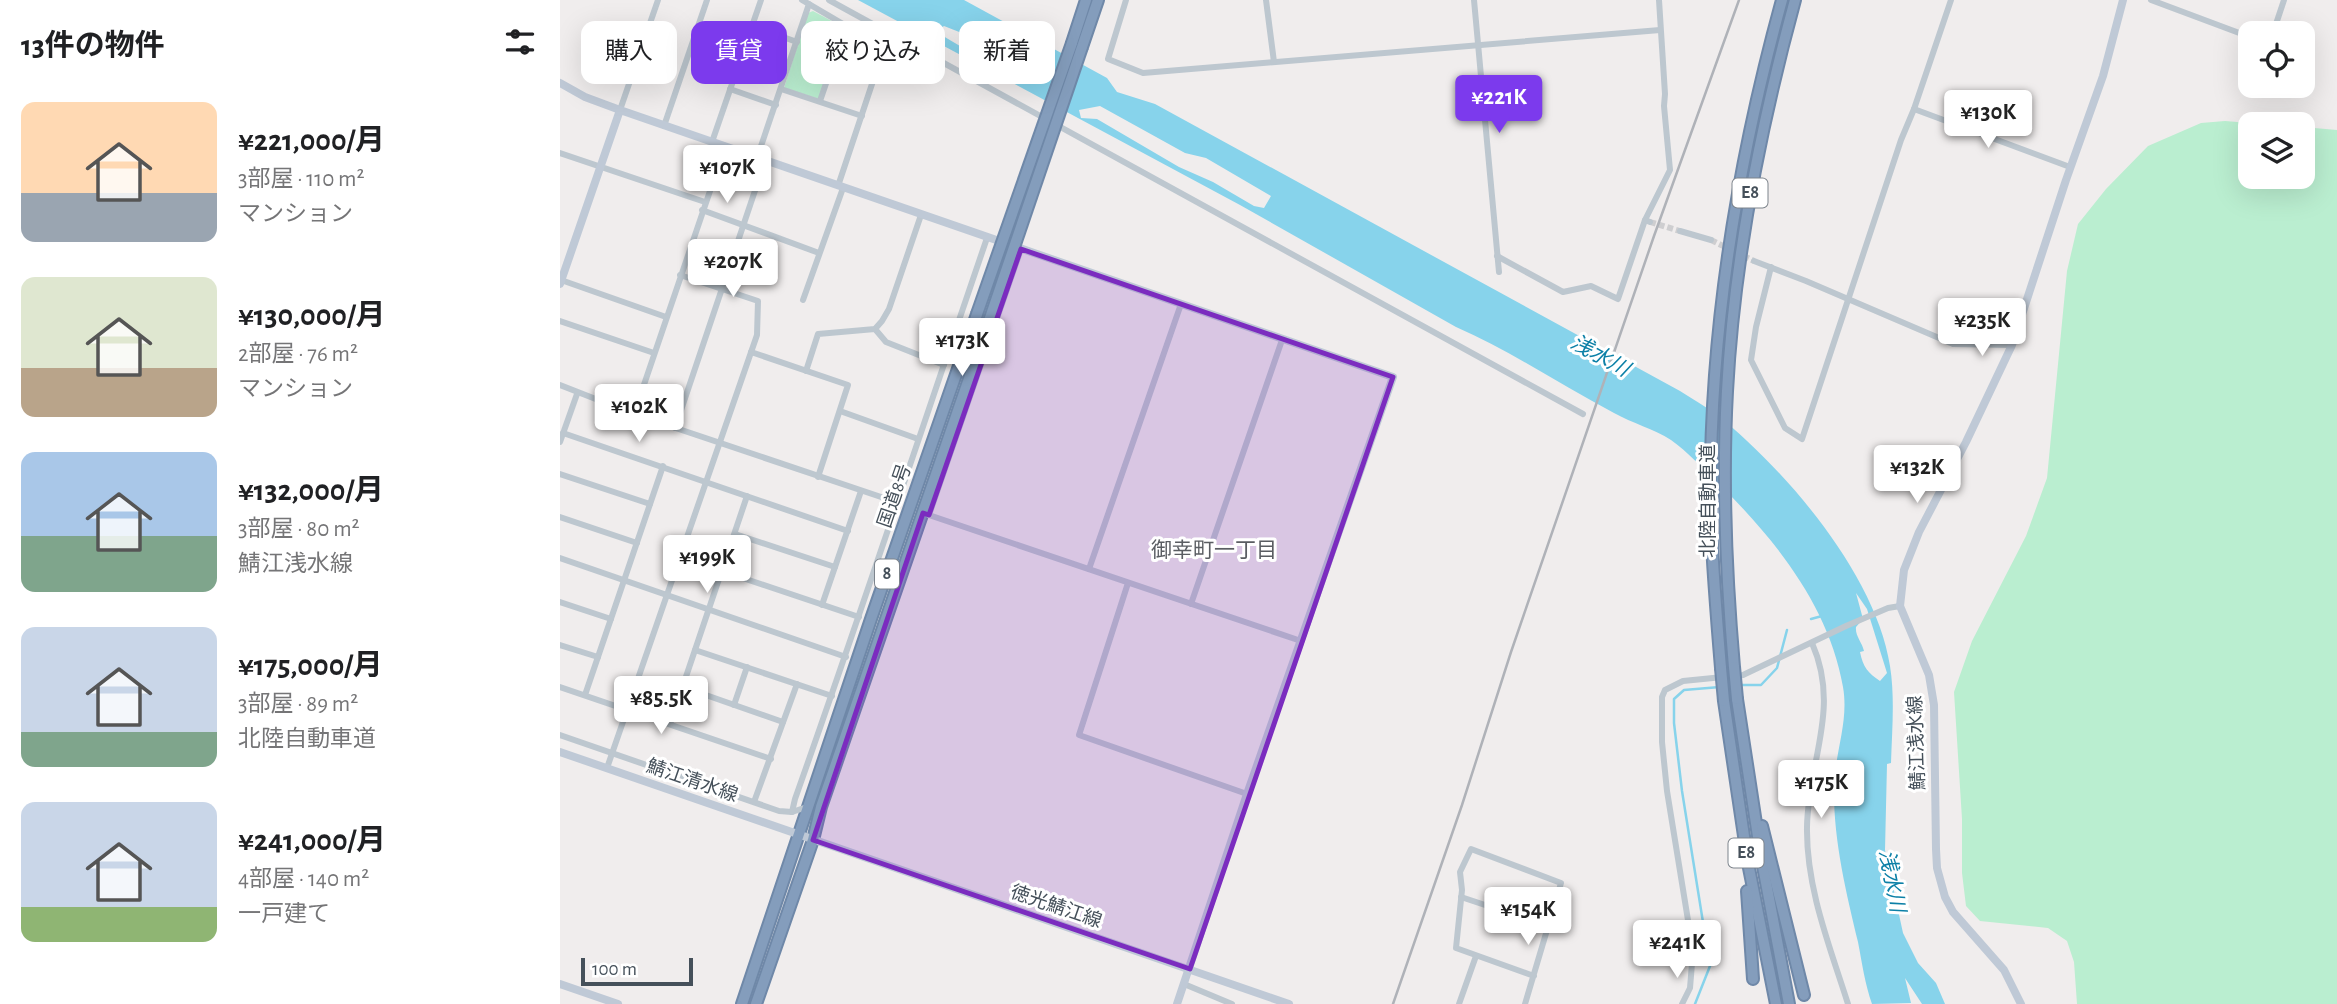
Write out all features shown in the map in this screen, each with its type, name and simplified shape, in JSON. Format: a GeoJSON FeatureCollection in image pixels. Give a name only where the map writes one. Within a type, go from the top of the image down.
{"type":"FeatureCollection","features":[{"type":"Feature","properties":{"kind":"highway","name":"国道8号"},"geometry":{"type":"LineString","coordinates":[[756,1004],[813,840],[821,807],[926,514],[1077,45],[1086,0]]}},
{"type":"Feature","properties":{"kind":"highway","name":"国道8号"},"geometry":{"type":"LineString","coordinates":[[742,1004],[875,607],[978,314],[1077,45],[1098,0]]}},
{"type":"Feature","properties":{"kind":"highway","name":"北陸自動車道"},"geometry":{"type":"LineString","coordinates":[[1776,1004],[1748,863],[1730,746],[1721,668],[1711,523],[1715,383],[1727,253],[1737,189],[1782,0]]}},
{"type":"Feature","properties":{"kind":"highway","name":"北陸自動車道"},"geometry":{"type":"LineString","coordinates":[[1789,1004],[1767,895],[1743,745],[1734,667],[1725,533],[1727,391],[1740,257],[1763,129],[1795,0]]}},
{"type":"Feature","properties":{"kind":"highway"},"geometry":{"type":"LineString","coordinates":[[1743,745],[1804,995]]}},
{"type":"Feature","properties":{"kind":"highway"},"geometry":{"type":"LineString","coordinates":[[1730,746],[1750,921],[1753,979]]}},
{"type":"Feature","properties":{"kind":"main road"},"geometry":{"type":"LineString","coordinates":[[1899,606],[1904,569],[1919,532],[2012,345],[2103,76],[2123,0]]}},
{"type":"Feature","properties":{"kind":"main road"},"geometry":{"type":"LineString","coordinates":[[560,83],[585,97],[664,126],[1392,377],[1177,1004]]}},
{"type":"Feature","properties":{"kind":"main road"},"geometry":{"type":"LineString","coordinates":[[561,282],[620,110]]}},
{"type":"Feature","properties":{"kind":"main road","name":"鯖江浅水線"},"geometry":{"type":"LineString","coordinates":[[1899,606],[1929,675],[1934,705],[1937,868],[1945,897],[1953,912],[2004,970],[2021,1004]]}},
{"type":"Feature","properties":{"kind":"main road","name":"鯖江清水線"},"geometry":{"type":"LineString","coordinates":[[560,752],[813,840]]}},
{"type":"Feature","properties":{"kind":"main road","name":"徳光鯖江線"},"geometry":{"type":"LineString","coordinates":[[813,840],[1289,1004]]}},
{"type":"Feature","properties":{"kind":"main road"},"geometry":{"type":"LineString","coordinates":[[560,984],[618,1004]]}},
{"type":"Feature","properties":{"kind":"street"},"geometry":{"type":"LineString","coordinates":[[620,110],[658,0]]}},
{"type":"Feature","properties":{"kind":"street"},"geometry":{"type":"LineString","coordinates":[[664,126],[707,0]]}},
{"type":"Feature","properties":{"kind":"street"},"geometry":{"type":"LineString","coordinates":[[754,21],[761,0]]}},
{"type":"Feature","properties":{"kind":"street"},"geometry":{"type":"LineString","coordinates":[[802,0],[839,21]]}},
{"type":"Feature","properties":{"kind":"street"},"geometry":{"type":"LineString","coordinates":[[829,0],[1583,414]]}},
{"type":"Feature","properties":{"kind":"street"},"geometry":{"type":"LineString","coordinates":[[1126,0],[1108,59],[1143,73],[1660,30]]}},
{"type":"Feature","properties":{"kind":"street"},"geometry":{"type":"LineString","coordinates":[[1266,0],[1274,62]]}},
{"type":"Feature","properties":{"kind":"street"},"geometry":{"type":"LineString","coordinates":[[1474,0],[1499,272]]}},
{"type":"Feature","properties":{"kind":"street"},"geometry":{"type":"LineString","coordinates":[[1497,256],[1563,292],[1591,286],[1618,299],[1670,170],[1659,0]]}},
{"type":"Feature","properties":{"kind":"street"},"geometry":{"type":"LineString","coordinates":[[1771,267],[1751,360],[1785,428],[1802,439],[1951,0]]}},
{"type":"Feature","properties":{"kind":"street"},"geometry":{"type":"LineString","coordinates":[[2151,0],[2238,33]]}},
{"type":"Feature","properties":{"kind":"street"},"geometry":{"type":"LineString","coordinates":[[2277,21],[2284,0]]}},
{"type":"Feature","properties":{"kind":"street"},"geometry":{"type":"LineString","coordinates":[[674,428],[744,226],[776,105],[809,4]]}},
{"type":"Feature","properties":{"kind":"street"},"geometry":{"type":"LineString","coordinates":[[787,38],[797,42]]}},
{"type":"Feature","properties":{"kind":"street"},"geometry":{"type":"LineString","coordinates":[[712,142],[732,84]]}},
{"type":"Feature","properties":{"kind":"street"},"geometry":{"type":"LineString","coordinates":[[820,102],[826,84]]}},
{"type":"Feature","properties":{"kind":"street"},"geometry":{"type":"LineString","coordinates":[[803,300],[872,84]]}},
{"type":"Feature","properties":{"kind":"street"},"geometry":{"type":"LineString","coordinates":[[730,89],[776,105]]}},
{"type":"Feature","properties":{"kind":"street"},"geometry":{"type":"LineString","coordinates":[[781,89],[862,116]]}},
{"type":"Feature","properties":{"kind":"street"},"geometry":{"type":"LineString","coordinates":[[1914,109],[2070,167]]}},
{"type":"Feature","properties":{"kind":"street"},"geometry":{"type":"LineString","coordinates":[[634,414],[725,147]]}},
{"type":"Feature","properties":{"kind":"street"},"geometry":{"type":"LineString","coordinates":[[560,153],[705,202]]}},
{"type":"Feature","properties":{"kind":"street"},"geometry":{"type":"LineString","coordinates":[[702,211],[819,253]]}},
{"type":"Feature","properties":{"kind":"street"},"geometry":{"type":"LineString","coordinates":[[806,371],[818,334],[875,329],[882,321],[889,309],[921,215]]}},
{"type":"Feature","properties":{"kind":"street"},"geometry":{"type":"LineString","coordinates":[[1680,231],[1711,240]]}},
{"type":"Feature","properties":{"kind":"street"},"geometry":{"type":"LineString","coordinates":[[792,812],[987,238]]}},
{"type":"Feature","properties":{"kind":"street"},"geometry":{"type":"LineString","coordinates":[[1021,249],[926,514],[1301,641]]}},
{"type":"Feature","properties":{"kind":"street"},"geometry":{"type":"LineString","coordinates":[[1754,261],[1953,344],[2012,345]]}},
{"type":"Feature","properties":{"kind":"street"},"geometry":{"type":"LineString","coordinates":[[607,768],[757,335],[758,301],[680,275]]}},
{"type":"Feature","properties":{"kind":"street"},"geometry":{"type":"LineString","coordinates":[[561,282],[666,317]]}},
{"type":"Feature","properties":{"kind":"street"},"geometry":{"type":"LineString","coordinates":[[1089,569],[1181,304]]}},
{"type":"Feature","properties":{"kind":"street"},"geometry":{"type":"LineString","coordinates":[[560,321],[654,353]]}},
{"type":"Feature","properties":{"kind":"street"},"geometry":{"type":"LineString","coordinates":[[875,329],[886,342],[944,365]]}},
{"type":"Feature","properties":{"kind":"street"},"geometry":{"type":"LineString","coordinates":[[1191,604],[1282,340]]}},
{"type":"Feature","properties":{"kind":"street"},"geometry":{"type":"LineString","coordinates":[[751,352],[848,385],[818,477]]}},
{"type":"Feature","properties":{"kind":"street"},"geometry":{"type":"LineString","coordinates":[[560,385],[577,394],[674,428],[896,502]]}},
{"type":"Feature","properties":{"kind":"street"},"geometry":{"type":"LineString","coordinates":[[560,442],[577,394]]}},
{"type":"Feature","properties":{"kind":"street"},"geometry":{"type":"LineString","coordinates":[[840,411],[918,439]]}},
{"type":"Feature","properties":{"kind":"street"},"geometry":{"type":"LineString","coordinates":[[563,433],[848,531]]}},
{"type":"Feature","properties":{"kind":"street"},"geometry":{"type":"LineString","coordinates":[[585,695],[663,466]]}},
{"type":"Feature","properties":{"kind":"street"},"geometry":{"type":"LineString","coordinates":[[560,474],[650,504]]}},
{"type":"Feature","properties":{"kind":"street"},"geometry":{"type":"LineString","coordinates":[[822,605],[861,491]]}},
{"type":"Feature","properties":{"kind":"street"},"geometry":{"type":"LineString","coordinates":[[670,724],[747,496]]}},
{"type":"Feature","properties":{"kind":"street"},"geometry":{"type":"LineString","coordinates":[[560,517],[637,543]]}},
{"type":"Feature","properties":{"kind":"street"},"geometry":{"type":"LineString","coordinates":[[735,534],[835,567]]}},
{"type":"Feature","properties":{"kind":"street"},"geometry":{"type":"LineString","coordinates":[[560,558],[845,657]]}},
{"type":"Feature","properties":{"kind":"street"},"geometry":{"type":"LineString","coordinates":[[722,571],[859,617]]}},
{"type":"Feature","properties":{"kind":"street"},"geometry":{"type":"LineString","coordinates":[[1128,583],[1079,735],[1247,794]]}},
{"type":"Feature","properties":{"kind":"street"},"geometry":{"type":"LineString","coordinates":[[560,601],[611,619]]}},
{"type":"Feature","properties":{"kind":"street"},"geometry":{"type":"LineString","coordinates":[[1682,1004],[1690,988],[1693,951],[1667,791],[1662,742],[1662,697],[1665,690],[1683,681],[1743,675],[1888,608],[1899,606]]}},
{"type":"Feature","properties":{"kind":"street"},"geometry":{"type":"LineString","coordinates":[[1813,643],[1822,669],[1825,693],[1822,730],[1808,812],[1808,854],[1820,917],[1848,1004]]}},
{"type":"Feature","properties":{"kind":"street"},"geometry":{"type":"LineString","coordinates":[[560,645],[598,657]]}},
{"type":"Feature","properties":{"kind":"street"},"geometry":{"type":"LineString","coordinates":[[695,650],[832,696]]}},
{"type":"Feature","properties":{"kind":"street"},"geometry":{"type":"LineString","coordinates":[[734,705],[747,667]]}},
{"type":"Feature","properties":{"kind":"street"},"geometry":{"type":"LineString","coordinates":[[754,802],[797,684]]}},
{"type":"Feature","properties":{"kind":"street"},"geometry":{"type":"LineString","coordinates":[[560,687],[771,758]]}},
{"type":"Feature","properties":{"kind":"street"},"geometry":{"type":"LineString","coordinates":[[683,687],[783,722]]}},
{"type":"Feature","properties":{"kind":"street"},"geometry":{"type":"LineString","coordinates":[[560,735],[779,811],[792,812],[809,806]]}},
{"type":"Feature","properties":{"kind":"street"},"geometry":{"type":"LineString","coordinates":[[1525,1004],[1534,976],[1561,883],[1471,849],[1460,872],[1461,897],[1456,948],[1534,976]]}},
{"type":"Feature","properties":{"kind":"street"},"geometry":{"type":"LineString","coordinates":[[1461,897],[1548,926]]}},
{"type":"Feature","properties":{"kind":"street"},"geometry":{"type":"LineString","coordinates":[[1460,1004],[1476,956]]}},
{"type":"Feature","properties":{"kind":"street"},"geometry":{"type":"LineString","coordinates":[[1184,984],[1232,1004]]}},
{"type":"Feature","properties":{"kind":"highlighted area"},"geometry":{"type":"Polygon","coordinates":[[[1021,249],[1393,377],[1190,969],[813,840],[923,513],[929,515],[1021,249]]]}},
{"type":"Feature","properties":{"kind":"green space"},"geometry":{"type":"Polygon","coordinates":[[[813,11],[832,21],[805,21],[808,13],[813,11]]]}},
{"type":"Feature","properties":{"kind":"green space"},"geometry":{"type":"Polygon","coordinates":[[[801,35],[801,84],[824,84],[819,99],[784,88],[801,35]]]}},
{"type":"Feature","properties":{"kind":"green space"},"geometry":{"type":"Polygon","coordinates":[[[2238,122],[2238,189],[2315,189],[2315,128],[2337,130],[2337,1004],[2077,1004],[2074,962],[2067,941],[2048,928],[1980,921],[1966,906],[1962,873],[1962,819],[1954,692],[1972,641],[2026,536],[2047,478],[2067,271],[2078,224],[2106,189],[2148,146],[2201,123],[2238,122]]]}},
{"type":"Feature","properties":{"kind":"water"},"geometry":{"type":"Polygon","coordinates":[[[858,0],[964,0],[1002,21],[959,21],[959,32],[945,26],[945,21],[897,21],[858,0]]]}},
{"type":"Feature","properties":{"kind":"water"},"geometry":{"type":"Polygon","coordinates":[[[945,37],[959,45],[959,54],[945,47],[945,37]]]}},
{"type":"Feature","properties":{"kind":"water","name":"浅水川"},"geometry":{"type":"Polygon","coordinates":[[[1055,50],[1107,78],[1117,92],[1155,104],[1680,391],[1716,414],[1771,464],[1824,527],[1847,561],[1867,596],[1881,631],[1890,666],[1893,702],[1891,763],[1887,764],[1885,850],[1903,933],[1918,963],[1936,983],[1945,1004],[1922,1004],[1905,978],[1911,1003],[1872,1004],[1845,884],[1834,806],[1835,773],[1844,712],[1843,687],[1836,657],[1812,601],[1778,550],[1739,504],[1671,440],[1614,413],[1240,205],[1015,84],[1055,84],[1055,50]],[[1100,106],[1079,110],[1081,118],[1097,119],[1179,167],[1213,182],[1254,206],[1264,208],[1271,196],[1206,158],[1185,153],[1100,106]],[[1856,593],[1863,619],[1856,627],[1864,651],[1860,652],[1861,657],[1867,669],[1880,681],[1887,673],[1867,609],[1856,593]]]}},
{"type":"Feature","properties":{"kind":"waterway"},"geometry":{"type":"LineString","coordinates":[[1811,619],[1822,616]]}},
{"type":"Feature","properties":{"kind":"waterway"},"geometry":{"type":"LineString","coordinates":[[1740,685],[1761,685],[1777,668],[1787,630]]}},
{"type":"Feature","properties":{"kind":"waterway"},"geometry":{"type":"LineString","coordinates":[[1695,1004],[1710,966],[1682,791],[1674,699],[1684,690],[1720,687]]}},
{"type":"Feature","properties":{"kind":"tunnel"},"geometry":{"type":"LineString","coordinates":[[1650,222],[1680,231]]}},
{"type":"Feature","properties":{"kind":"tunnel"},"geometry":{"type":"LineString","coordinates":[[1711,240],[1754,261]]}},
{"type":"Feature","properties":{"kind":"railway"},"geometry":{"type":"LineString","coordinates":[[1393,1004],[1654,236],[1739,0]]}},
{"type":"Feature","properties":{"kind":"district","name":"御幸町一丁目"},"geometry":{"type":"Point","coordinates":[1214,550]}}]}
